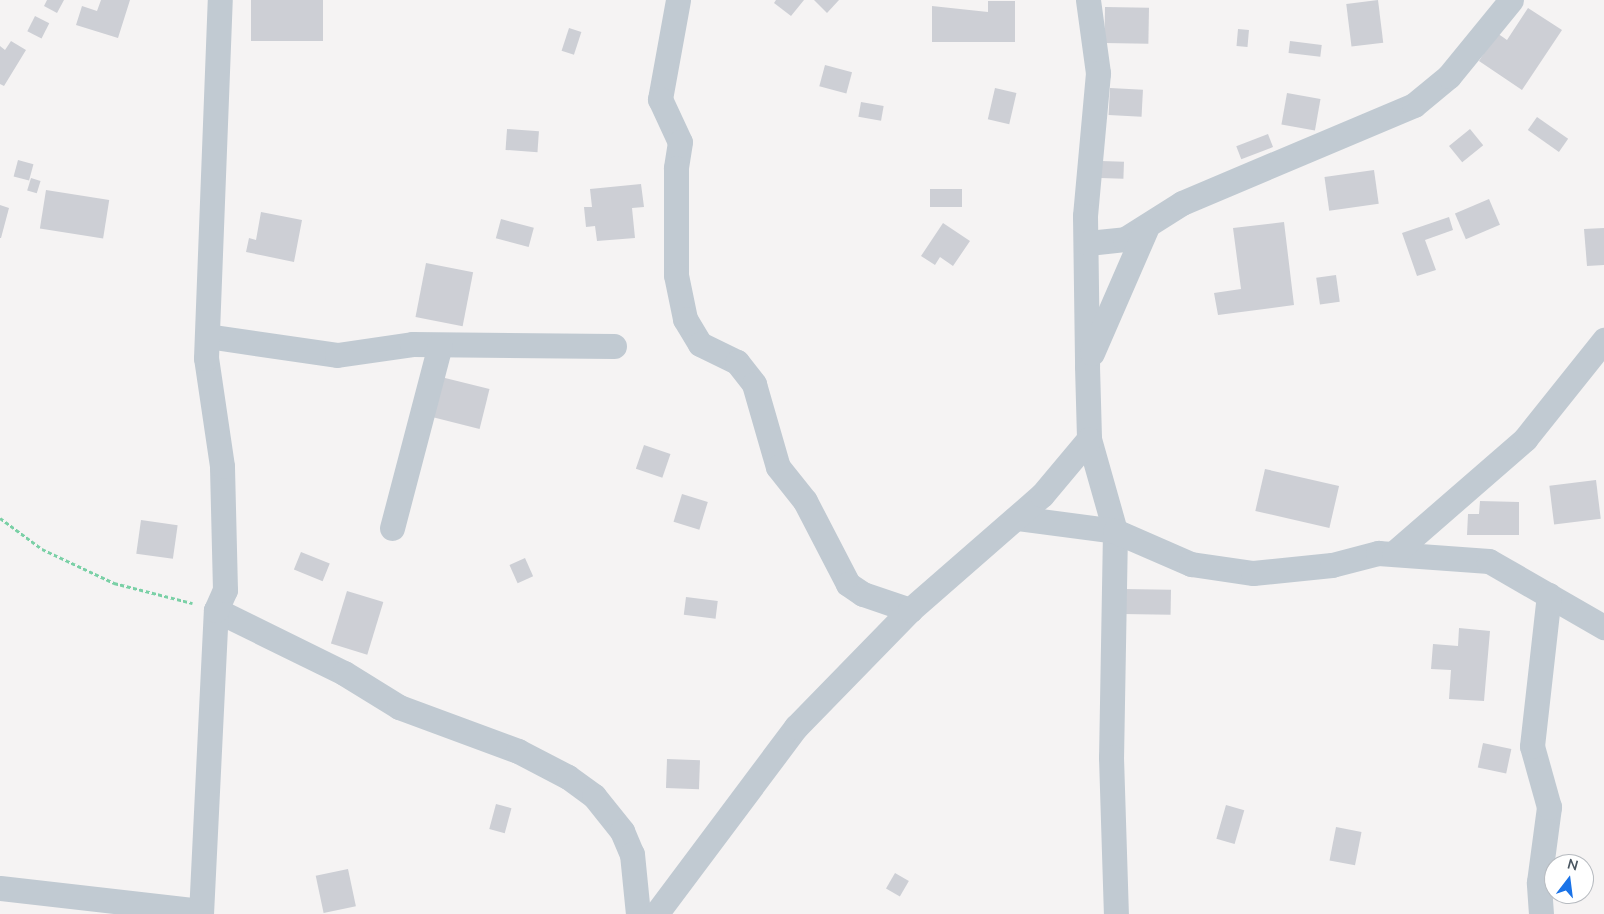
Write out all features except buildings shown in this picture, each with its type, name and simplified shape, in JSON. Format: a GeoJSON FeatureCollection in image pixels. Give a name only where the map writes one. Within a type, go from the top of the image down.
{"type":"FeatureCollection","features":[{"type":"Feature","properties":{"kind":"street"},"geometry":{"type":"LineString","coordinates":[[0,888],[201,912],[216,610],[225,590],[222,466],[206,358],[220,0]]}},
{"type":"Feature","properties":{"kind":"street"},"geometry":{"type":"LineString","coordinates":[[678,0],[660,99],[680,142],[676,168],[676,274],[686,318],[700,344],[737,362],[754,384],[778,467],[805,502],[848,584],[863,594],[910,610]]}},
{"type":"Feature","properties":{"kind":"street"},"geometry":{"type":"LineString","coordinates":[[1088,0],[1098,73],[1085,216],[1088,243],[1087,366],[1090,439],[1115,531],[1111,757],[1116,914]]}},
{"type":"Feature","properties":{"kind":"street"},"geometry":{"type":"LineString","coordinates":[[1088,243],[1113,242],[1146,229],[1182,203],[1414,105],[1449,76],[1511,0]]}},
{"type":"Feature","properties":{"kind":"street"},"geometry":{"type":"LineString","coordinates":[[1087,366],[1146,229]]}},
{"type":"Feature","properties":{"kind":"street"},"geometry":{"type":"LineString","coordinates":[[208,336],[338,355],[440,345],[614,346]]}},
{"type":"Feature","properties":{"kind":"street"},"geometry":{"type":"LineString","coordinates":[[1394,553],[1525,439],[1604,340]]}},
{"type":"Feature","properties":{"kind":"street"},"geometry":{"type":"LineString","coordinates":[[392,528],[440,345]]}},
{"type":"Feature","properties":{"kind":"street"},"geometry":{"type":"LineString","coordinates":[[656,914],[796,727],[910,610],[1018,518],[1056,482],[1090,439]]}},
{"type":"Feature","properties":{"kind":"street"},"geometry":{"type":"LineString","coordinates":[[1018,518],[1115,531],[1191,564],[1253,573],[1394,553],[1489,561],[1604,627]]}},
{"type":"Feature","properties":{"kind":"street"},"geometry":{"type":"LineString","coordinates":[[1541,914],[1539,882],[1548,807],[1532,746],[1549,595]]}},
{"type":"Feature","properties":{"kind":"street"},"geometry":{"type":"LineString","coordinates":[[216,610],[344,673],[399,707],[518,751],[568,777],[594,796],[622,831],[632,854],[638,914]]}},
{"type":"Feature","properties":{"kind":"path"},"geometry":{"type":"LineString","coordinates":[[0,518],[42,550],[114,583],[216,610]]}}]}
